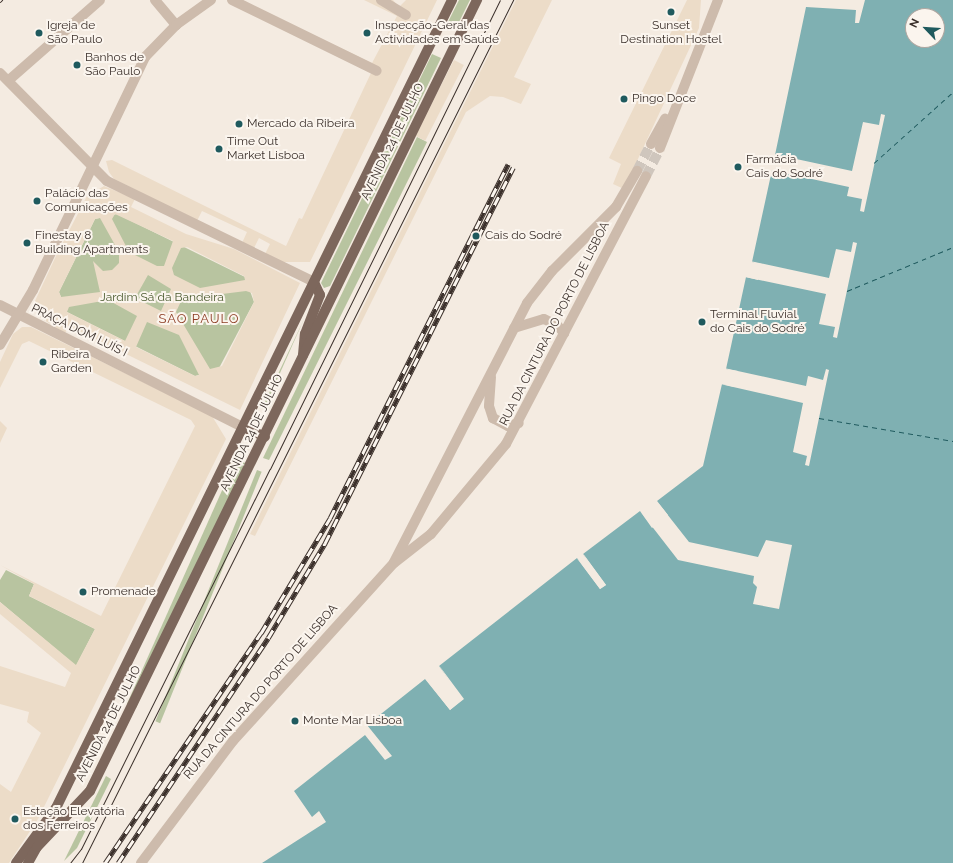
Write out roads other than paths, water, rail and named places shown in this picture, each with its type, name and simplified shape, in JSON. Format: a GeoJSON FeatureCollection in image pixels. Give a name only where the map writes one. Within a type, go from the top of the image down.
{"type":"FeatureCollection","features":[{"type":"Feature","properties":{"kind":"main road","name":"AVENIDA 24 DE JULHO"},"geometry":{"type":"LineString","coordinates":[[28,863],[37,847],[90,791],[265,437],[477,0]]}},
{"type":"Feature","properties":{"kind":"main road","name":"AVENIDA 24 DE JULHO"},"geometry":{"type":"LineString","coordinates":[[16,863],[56,808],[451,1]]}},
{"type":"Feature","properties":{"kind":"main road"},"geometry":{"type":"LineString","coordinates":[[303,359],[305,334],[320,295],[314,282]]}},
{"type":"Feature","properties":{"kind":"main road"},"geometry":{"type":"LineString","coordinates":[[243,427],[265,437]]}},
{"type":"Feature","properties":{"kind":"street"},"geometry":{"type":"LineString","coordinates":[[8,80],[100,0]]}},
{"type":"Feature","properties":{"kind":"street"},"geometry":{"type":"LineString","coordinates":[[155,0],[176,25]]}},
{"type":"Feature","properties":{"kind":"street","name":"PRAÇA DOM LUÍS I"},"geometry":{"type":"LineString","coordinates":[[211,0],[176,25],[145,57],[94,168],[18,316],[243,427]]}},
{"type":"Feature","properties":{"kind":"street"},"geometry":{"type":"LineString","coordinates":[[232,0],[377,71]]}},
{"type":"Feature","properties":{"kind":"street"},"geometry":{"type":"LineString","coordinates":[[381,0],[406,15]]}},
{"type":"Feature","properties":{"kind":"street"},"geometry":{"type":"LineString","coordinates":[[656,146],[718,0]]}},
{"type":"Feature","properties":{"kind":"street"},"geometry":{"type":"LineString","coordinates":[[0,73],[107,181],[314,282]]}},
{"type":"Feature","properties":{"kind":"street","name":"RUA DA CINTURA DO PORTO DE LISBOA"},"geometry":{"type":"LineString","coordinates":[[141,863],[209,768],[394,563],[431,534],[520,423],[642,174],[616,207],[546,279],[514,328],[394,563]]}},
{"type":"Feature","properties":{"kind":"street"},"geometry":{"type":"LineString","coordinates":[[0,305],[18,316],[0,345]]}},
{"type":"Feature","properties":{"kind":"street"},"geometry":{"type":"LineString","coordinates":[[514,328],[544,319],[557,325],[564,334]]}},
{"type":"Feature","properties":{"kind":"street"},"geometry":{"type":"LineString","coordinates":[[491,373],[490,406],[493,418],[508,426],[520,423]]}},
{"type":"Feature","properties":{"kind":"water"},"geometry":{"type":"Polygon","coordinates":[[[865,0],[953,0],[953,863],[262,863],[326,822],[319,811],[312,817],[294,791],[365,735],[385,760],[392,756],[367,725],[425,679],[450,710],[463,699],[439,666],[577,558],[600,589],[606,585],[583,554],[640,511],[652,528],[668,515],[657,501],[703,466],[722,384],[734,387],[738,371],[726,369],[746,277],[758,280],[762,264],[752,262],[772,170],[782,172],[785,157],[775,155],[806,7],[856,10],[855,23],[859,23],[865,0]]]}},
{"type":"Feature","properties":{"kind":"tunnel"},"geometry":{"type":"LineString","coordinates":[[637,171],[651,144]]}},
{"type":"Feature","properties":{"kind":"tunnel"},"geometry":{"type":"LineString","coordinates":[[646,176],[660,148]]}},
{"type":"Feature","properties":{"kind":"tram line"},"geometry":{"type":"LineString","coordinates":[[70,863],[81,849],[270,469],[500,0]]}},
{"type":"Feature","properties":{"kind":"tram line"},"geometry":{"type":"LineString","coordinates":[[82,863],[513,0]]}},
{"type":"Feature","properties":{"kind":"railway"},"geometry":{"type":"LineString","coordinates":[[105,863],[261,633],[330,518],[508,164]]}},
{"type":"Feature","properties":{"kind":"railway"},"geometry":{"type":"LineString","coordinates":[[118,863],[268,638],[325,543],[513,167]]}},
{"type":"Feature","properties":{"kind":"place","name":"Sunset Destination Hostel"},"geometry":{"type":"Point","coordinates":[671,12]}},
{"type":"Feature","properties":{"kind":"place","name":"Igreja de São Paulo"},"geometry":{"type":"Point","coordinates":[39,33]}},
{"type":"Feature","properties":{"kind":"place","name":"Inspecção-Geral das Actividades em Saúde"},"geometry":{"type":"Point","coordinates":[367,33]}},
{"type":"Feature","properties":{"kind":"place","name":"Banhos de São Paulo"},"geometry":{"type":"Point","coordinates":[77,65]}},
{"type":"Feature","properties":{"kind":"place","name":"Pingo Doce"},"geometry":{"type":"Point","coordinates":[624,99]}},
{"type":"Feature","properties":{"kind":"place","name":"Mercado da Ribeira"},"geometry":{"type":"Point","coordinates":[239,124]}},
{"type":"Feature","properties":{"kind":"place","name":"Time Out Market Lisboa"},"geometry":{"type":"Point","coordinates":[219,149]}},
{"type":"Feature","properties":{"kind":"place","name":"Farmácia Cais do Sodré"},"geometry":{"type":"Point","coordinates":[738,167]}},
{"type":"Feature","properties":{"kind":"place","name":"Palácio das Comunicações"},"geometry":{"type":"Point","coordinates":[37,201]}},
{"type":"Feature","properties":{"kind":"place","name":"Cais do Sodré"},"geometry":{"type":"Point","coordinates":[476,236]}},
{"type":"Feature","properties":{"kind":"place","name":"Finestay 8 Building Apartments"},"geometry":{"type":"Point","coordinates":[27,243]}},
{"type":"Feature","properties":{"kind":"place","name":"Terminal Fluvial do Cais do Sodré"},"geometry":{"type":"Point","coordinates":[702,322]}},
{"type":"Feature","properties":{"kind":"place","name":"Ribeira Garden"},"geometry":{"type":"Point","coordinates":[43,362]}},
{"type":"Feature","properties":{"kind":"place","name":"Promenade"},"geometry":{"type":"Point","coordinates":[83,592]}},
{"type":"Feature","properties":{"kind":"place","name":"Monte Mar Lisboa"},"geometry":{"type":"Point","coordinates":[295,721]}},
{"type":"Feature","properties":{"kind":"place","name":"Estação Elevatória dos Ferreiros"},"geometry":{"type":"Point","coordinates":[15,819]}},
{"type":"Feature","properties":{"kind":"district","name":"SÃO PAULO"},"geometry":{"type":"Point","coordinates":[199,319]}},
{"type":"Feature","properties":{"kind":"park label","name":"Jardim Sá da Bandeira"},"geometry":{"type":"Point","coordinates":[162,298]}}]}
